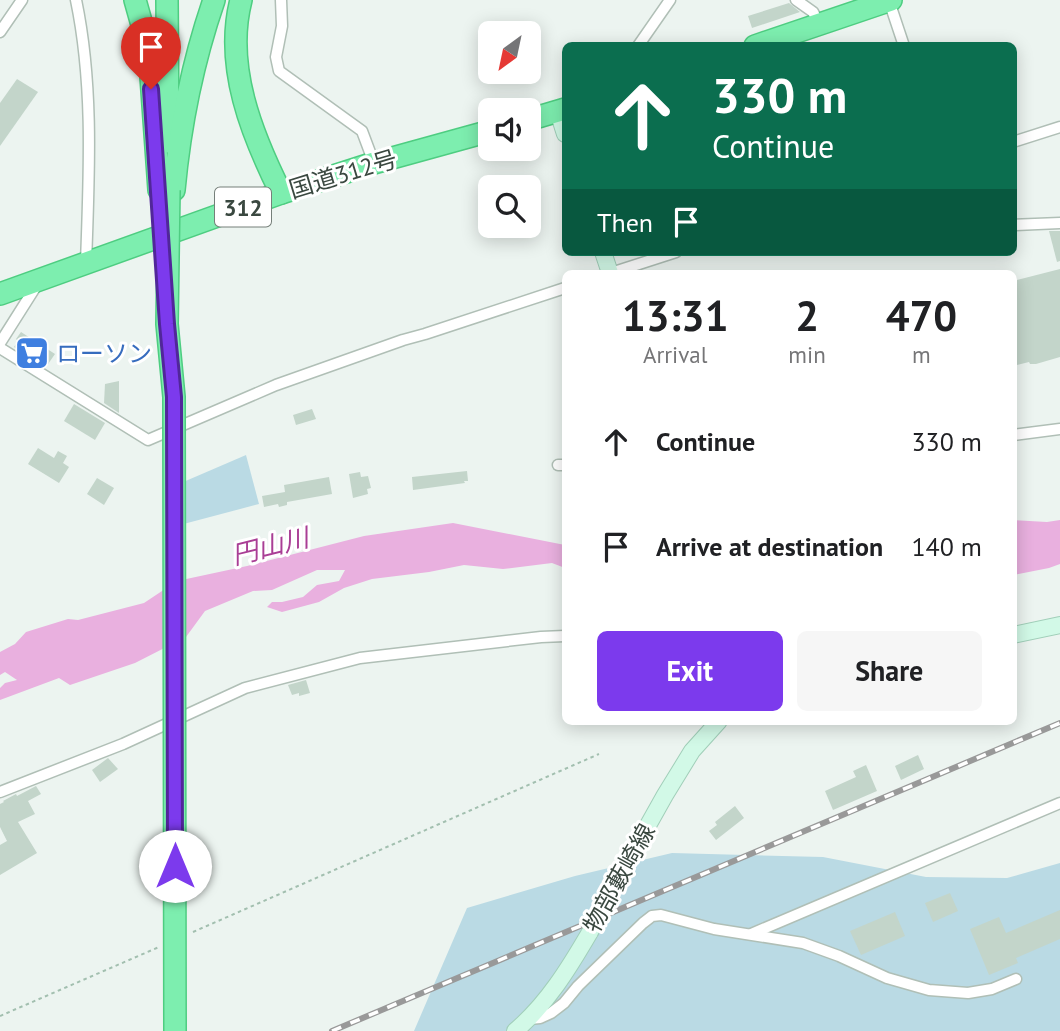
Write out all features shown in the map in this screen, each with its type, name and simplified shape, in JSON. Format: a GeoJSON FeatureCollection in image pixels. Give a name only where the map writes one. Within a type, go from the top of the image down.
{"type":"FeatureCollection","features":[{"type":"Feature","properties":{"kind":"highway"},"geometry":{"type":"LineString","coordinates":[[135,0],[150,63],[167,190],[179,360],[174,397]]}},
{"type":"Feature","properties":{"kind":"highway"},"geometry":{"type":"LineString","coordinates":[[167,0],[167,324],[174,397],[175,1031]]}},
{"type":"Feature","properties":{"kind":"highway"},"geometry":{"type":"LineString","coordinates":[[167,190],[198,49],[214,0]]}},
{"type":"Feature","properties":{"kind":"highway"},"geometry":{"type":"LineString","coordinates":[[242,0],[236,38],[240,82],[263,155],[281,193]]}},
{"type":"Feature","properties":{"kind":"highway"},"geometry":{"type":"LineString","coordinates":[[253,0],[247,33],[248,62],[255,96],[274,153],[281,193]]}},
{"type":"Feature","properties":{"kind":"highway"},"geometry":{"type":"LineString","coordinates":[[767,42],[890,1]]}},
{"type":"Feature","properties":{"kind":"highway"},"geometry":{"type":"LineString","coordinates":[[541,117],[562,111]]}},
{"type":"Feature","properties":{"kind":"highway","name":"国道312号"},"geometry":{"type":"LineString","coordinates":[[0,294],[281,193],[374,163],[478,134]]}},
{"type":"Feature","properties":{"kind":"main road"},"geometry":{"type":"LineString","coordinates":[[1017,634],[1060,625]]}},
{"type":"Feature","properties":{"kind":"main road","name":"物部藪崎線"},"geometry":{"type":"LineString","coordinates":[[514,1031],[529,1019],[570,966],[665,795],[692,751],[715,725]]}},
{"type":"Feature","properties":{"kind":"street"},"geometry":{"type":"LineString","coordinates":[[0,32],[22,0]]}},
{"type":"Feature","properties":{"kind":"street"},"geometry":{"type":"LineString","coordinates":[[76,0],[82,30],[88,103],[86,264]]}},
{"type":"Feature","properties":{"kind":"street"},"geometry":{"type":"LineString","coordinates":[[281,0],[282,26],[276,57],[279,71],[362,131],[374,163]]}},
{"type":"Feature","properties":{"kind":"street"},"geometry":{"type":"LineString","coordinates":[[641,42],[670,0]]}},
{"type":"Feature","properties":{"kind":"street"},"geometry":{"type":"LineString","coordinates":[[796,0],[813,12],[819,24]]}},
{"type":"Feature","properties":{"kind":"street"},"geometry":{"type":"LineString","coordinates":[[890,1],[903,42]]}},
{"type":"Feature","properties":{"kind":"street"},"geometry":{"type":"LineString","coordinates":[[1017,141],[1060,127]]}},
{"type":"Feature","properties":{"kind":"street"},"geometry":{"type":"LineString","coordinates":[[1017,225],[1060,223]]}},
{"type":"Feature","properties":{"kind":"street"},"geometry":{"type":"LineString","coordinates":[[620,270],[664,256]]}},
{"type":"Feature","properties":{"kind":"street"},"geometry":{"type":"LineString","coordinates":[[41,280],[0,345],[148,440],[276,385],[403,340],[562,289]]}},
{"type":"Feature","properties":{"kind":"street"},"geometry":{"type":"LineString","coordinates":[[1017,434],[1060,429]]}},
{"type":"Feature","properties":{"kind":"street"},"geometry":{"type":"LineString","coordinates":[[0,792],[123,744],[245,688],[360,658],[562,636]]}},
{"type":"Feature","properties":{"kind":"street"},"geometry":{"type":"LineString","coordinates":[[751,934],[1060,803]]}},
{"type":"Feature","properties":{"kind":"street"},"geometry":{"type":"LineString","coordinates":[[529,1019],[551,1013],[564,1003],[643,923],[652,916],[661,915],[714,929],[803,943],[887,978],[929,990],[968,993],[992,989],[1016,979]]}},
{"type":"Feature","properties":{"kind":"path"},"geometry":{"type":"LineString","coordinates":[[191,933],[599,754]]}},
{"type":"Feature","properties":{"kind":"path"},"geometry":{"type":"LineString","coordinates":[[0,1016],[166,944]]}},
{"type":"Feature","properties":{"kind":"shaded area"},"geometry":{"type":"Polygon","coordinates":[[[246,455],[259,504],[176,526],[174,486],[246,455]]]}},
{"type":"Feature","properties":{"kind":"shaded area"},"geometry":{"type":"Polygon","coordinates":[[[1017,520],[1060,520],[1060,564],[1017,574],[1017,520]]]}},
{"type":"Feature","properties":{"kind":"shaded area"},"geometry":{"type":"Polygon","coordinates":[[[453,523],[562,544],[562,567],[552,563],[503,569],[464,565],[372,579],[344,588],[319,602],[282,612],[267,607],[272,602],[303,597],[317,585],[339,581],[345,570],[317,570],[272,590],[253,591],[205,611],[186,637],[135,663],[70,685],[59,678],[0,700],[0,688],[5,683],[17,680],[5,672],[0,675],[0,652],[15,644],[26,632],[68,619],[78,620],[144,603],[177,581],[364,536],[453,523]]]}},
{"type":"Feature","properties":{"kind":"shaded area"},"geometry":{"type":"Polygon","coordinates":[[[672,853],[823,857],[926,877],[1007,878],[1060,863],[1060,1031],[414,1031],[467,908],[575,876],[672,853]]]}},
{"type":"Feature","properties":{"kind":"building"},"geometry":{"type":"Polygon","coordinates":[[[789,3],[800,12],[752,28],[748,16],[789,3]]]}},
{"type":"Feature","properties":{"kind":"building"},"geometry":{"type":"Polygon","coordinates":[[[17,79],[38,92],[0,146],[0,103],[17,79]]]}},
{"type":"Feature","properties":{"kind":"building"},"geometry":{"type":"Polygon","coordinates":[[[1049,231],[1060,231],[1060,261],[1057,262],[1049,231]]]}},
{"type":"Feature","properties":{"kind":"building"},"geometry":{"type":"Polygon","coordinates":[[[1060,269],[1060,357],[1036,364],[1029,362],[1017,365],[1017,280],[1060,269]]]}},
{"type":"Feature","properties":{"kind":"building"},"geometry":{"type":"Polygon","coordinates":[[[21,332],[55,354],[46,367],[14,347],[21,332]]]}},
{"type":"Feature","properties":{"kind":"building"},"geometry":{"type":"Polygon","coordinates":[[[119,381],[119,413],[104,403],[105,384],[119,381]]]}},
{"type":"Feature","properties":{"kind":"building"},"geometry":{"type":"Polygon","coordinates":[[[74,404],[105,423],[95,440],[64,421],[74,404]]]}},
{"type":"Feature","properties":{"kind":"building"},"geometry":{"type":"Polygon","coordinates":[[[312,409],[316,419],[296,425],[293,415],[312,409]]]}},
{"type":"Feature","properties":{"kind":"building"},"geometry":{"type":"Polygon","coordinates":[[[38,448],[54,458],[58,451],[67,456],[63,463],[69,467],[59,483],[28,464],[38,448]]]}},
{"type":"Feature","properties":{"kind":"building"},"geometry":{"type":"Polygon","coordinates":[[[467,471],[468,481],[464,481],[465,483],[413,490],[412,477],[467,471]]]}},
{"type":"Feature","properties":{"kind":"building"},"geometry":{"type":"Polygon","coordinates":[[[360,472],[361,477],[368,476],[371,488],[367,489],[368,494],[353,498],[349,474],[360,472]]]}},
{"type":"Feature","properties":{"kind":"building"},"geometry":{"type":"Polygon","coordinates":[[[329,477],[332,494],[287,502],[287,505],[279,507],[278,504],[264,507],[262,496],[285,492],[284,485],[329,477]]]}},
{"type":"Feature","properties":{"kind":"building"},"geometry":{"type":"Polygon","coordinates":[[[97,478],[114,488],[104,505],[87,494],[97,478]]]}},
{"type":"Feature","properties":{"kind":"building"},"geometry":{"type":"Polygon","coordinates":[[[306,680],[310,693],[292,695],[288,685],[306,680]]]}},
{"type":"Feature","properties":{"kind":"building"},"geometry":{"type":"Polygon","coordinates":[[[918,755],[924,769],[901,780],[895,766],[918,755]]]}},
{"type":"Feature","properties":{"kind":"building"},"geometry":{"type":"Polygon","coordinates":[[[108,758],[118,769],[100,782],[92,770],[108,758]]]}},
{"type":"Feature","properties":{"kind":"building"},"geometry":{"type":"Polygon","coordinates":[[[866,765],[877,791],[833,810],[825,791],[856,777],[853,771],[866,765]]]}},
{"type":"Feature","properties":{"kind":"building"},"geometry":{"type":"Polygon","coordinates":[[[36,786],[41,794],[28,801],[35,814],[18,822],[37,853],[0,875],[0,845],[7,841],[0,827],[0,804],[36,786]]]}},
{"type":"Feature","properties":{"kind":"building"},"geometry":{"type":"Polygon","coordinates":[[[735,806],[744,818],[716,840],[709,831],[717,825],[715,822],[735,806]]]}},
{"type":"Feature","properties":{"kind":"building"},"geometry":{"type":"Polygon","coordinates":[[[950,893],[958,911],[933,922],[925,903],[950,893]]]}},
{"type":"Feature","properties":{"kind":"building"},"geometry":{"type":"Polygon","coordinates":[[[1060,910],[1060,939],[1016,958],[1018,963],[989,975],[970,929],[999,917],[1006,933],[1060,910]]]}},
{"type":"Feature","properties":{"kind":"building"},"geometry":{"type":"Polygon","coordinates":[[[895,912],[905,936],[861,955],[850,931],[895,912]]]}},
{"type":"Feature","properties":{"kind":"railway"},"geometry":{"type":"LineString","coordinates":[[332,1031],[1060,723]]}},
{"type":"Feature","properties":{"kind":"place","name":"ローソン"},"geometry":{"type":"Point","coordinates":[32,353]}},
{"type":"Feature","properties":{"kind":"route"},"geometry":{"type":"LineString","coordinates":[[151,89],[174,397],[175,866]]}},
{"type":"Feature","properties":{"kind":"water label","name":"円山川"},"geometry":{"type":"Point","coordinates":[270,546]}}]}
